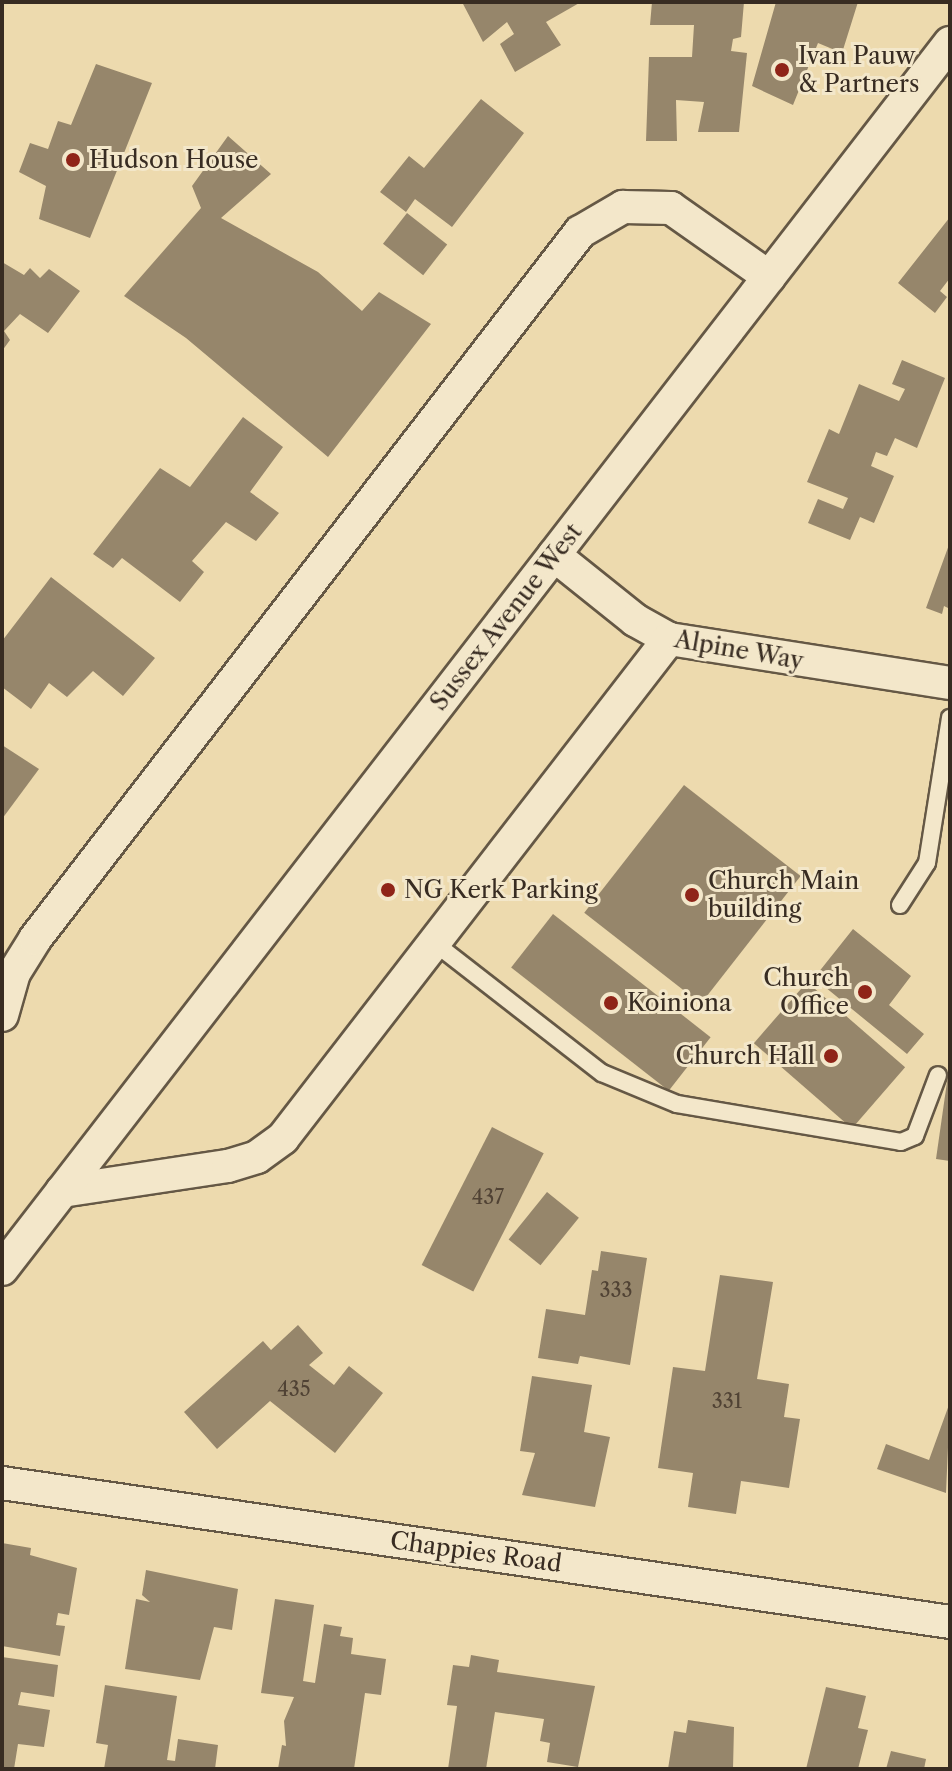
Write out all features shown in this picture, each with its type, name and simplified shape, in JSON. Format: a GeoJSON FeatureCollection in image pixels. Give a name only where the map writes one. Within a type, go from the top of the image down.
{"type":"FeatureCollection","features":[{"type":"Feature","properties":{"kind":"street","name":"Sussex Avenue West"},"geometry":{"type":"LineString","coordinates":[[5,1255],[62,1191],[950,43]]}},
{"type":"Feature","properties":{"kind":"street"},"geometry":{"type":"LineString","coordinates":[[2,1015],[14,973],[35,939],[580,232],[623,207],[671,208],[769,277]]}},
{"type":"Feature","properties":{"kind":"street","name":"Alpine Way"},"geometry":{"type":"LineString","coordinates":[[554,555],[635,620],[669,639],[950,683]]}},
{"type":"Feature","properties":{"kind":"street"},"geometry":{"type":"LineString","coordinates":[[62,1191],[213,1169],[267,1151],[289,1131],[669,639]]}},
{"type":"Feature","properties":{"kind":"street","name":"Chappies Road"},"geometry":{"type":"LineString","coordinates":[[2,1483],[950,1622]]}},
{"type":"Feature","properties":{"kind":"lane"},"geometry":{"type":"LineString","coordinates":[[900,905],[927,863],[950,718]]}},
{"type":"Feature","properties":{"kind":"lane"},"geometry":{"type":"LineString","coordinates":[[436,944],[602,1073],[677,1104],[901,1142],[915,1136],[938,1075]]}},
{"type":"Feature","properties":{"kind":"building"},"geometry":{"type":"Polygon","coordinates":[[[462,2],[581,2],[546,22],[561,45],[515,72],[500,44],[514,34],[507,22],[483,42],[462,2]]]}},
{"type":"Feature","properties":{"kind":"building"},"geometry":{"type":"Polygon","coordinates":[[[652,2],[744,2],[741,37],[733,39],[731,51],[747,53],[739,132],[698,132],[704,102],[676,100],[677,141],[646,141],[649,57],[692,57],[694,25],[650,25],[652,2]]]}},
{"type":"Feature","properties":{"kind":"building","name":"Ivan Pauw & Partners"},"geometry":{"type":"Polygon","coordinates":[[[776,2],[858,2],[842,53],[818,43],[793,105],[752,86],[776,2]]]}},
{"type":"Feature","properties":{"kind":"building","name":"Hudson House"},"geometry":{"type":"Polygon","coordinates":[[[96,64],[152,83],[90,238],[39,219],[46,186],[19,172],[30,143],[48,149],[58,121],[71,125],[96,64]]]}},
{"type":"Feature","properties":{"kind":"building"},"geometry":{"type":"Polygon","coordinates":[[[481,99],[524,133],[452,227],[415,199],[406,212],[380,192],[409,156],[424,168],[481,99]]]}},
{"type":"Feature","properties":{"kind":"building"},"geometry":{"type":"Polygon","coordinates":[[[228,136],[271,174],[221,218],[318,272],[362,311],[379,292],[431,324],[328,457],[186,338],[124,296],[201,208],[192,186],[228,136]]]}},
{"type":"Feature","properties":{"kind":"building"},"geometry":{"type":"Polygon","coordinates":[[[407,213],[447,244],[423,275],[383,244],[407,213]]]}},
{"type":"Feature","properties":{"kind":"building"},"geometry":{"type":"Polygon","coordinates":[[[950,217],[950,278],[940,291],[947,297],[935,313],[898,283],[950,217]]]}},
{"type":"Feature","properties":{"kind":"building"},"geometry":{"type":"Polygon","coordinates":[[[2,262],[24,275],[30,268],[40,278],[49,269],[80,291],[48,333],[20,314],[4,331],[10,340],[2,351],[2,262]]]}},
{"type":"Feature","properties":{"kind":"building"},"geometry":{"type":"Polygon","coordinates":[[[902,360],[945,378],[917,448],[895,438],[887,456],[876,452],[871,466],[894,476],[874,523],[860,517],[850,540],[808,523],[818,499],[843,509],[848,498],[807,482],[829,429],[839,434],[859,384],[899,401],[905,389],[892,384],[902,360]]]}},
{"type":"Feature","properties":{"kind":"building"},"geometry":{"type":"Polygon","coordinates":[[[243,417],[283,447],[250,492],[279,513],[256,541],[226,522],[192,561],[204,572],[180,602],[122,558],[113,568],[93,554],[160,468],[190,487],[243,417]]]}},
{"type":"Feature","properties":{"kind":"building"},"geometry":{"type":"Polygon","coordinates":[[[950,542],[950,609],[944,606],[942,614],[926,608],[950,542]]]}},
{"type":"Feature","properties":{"kind":"building"},"geometry":{"type":"Polygon","coordinates":[[[51,577],[155,658],[123,696],[93,671],[67,697],[49,683],[31,709],[2,687],[2,641],[51,577]]]}},
{"type":"Feature","properties":{"kind":"building"},"geometry":{"type":"Polygon","coordinates":[[[2,745],[39,769],[2,819],[2,745]]]}},
{"type":"Feature","properties":{"kind":"building","name":"Church Main building"},"geometry":{"type":"Polygon","coordinates":[[[684,785],[801,876],[701,1004],[584,913],[684,785]]]}},
{"type":"Feature","properties":{"kind":"building","name":"Koiniona"},"geometry":{"type":"Polygon","coordinates":[[[553,914],[711,1037],[669,1091],[511,968],[553,914]]]}},
{"type":"Feature","properties":{"kind":"building","name":"Church Office"},"geometry":{"type":"Polygon","coordinates":[[[853,929],[911,976],[889,1005],[924,1034],[907,1054],[814,978],[853,929]]]}},
{"type":"Feature","properties":{"kind":"building","name":"Church Hall"},"geometry":{"type":"Polygon","coordinates":[[[807,982],[905,1067],[852,1128],[754,1043],[807,982]]]}},
{"type":"Feature","properties":{"kind":"building"},"geometry":{"type":"Polygon","coordinates":[[[950,1075],[950,1161],[936,1159],[950,1075]]]}},
{"type":"Feature","properties":{"kind":"building"},"geometry":{"type":"Polygon","coordinates":[[[492,1127],[544,1153],[473,1291],[422,1265],[492,1127]]]}},
{"type":"Feature","properties":{"kind":"building"},"geometry":{"type":"Polygon","coordinates":[[[547,1192],[579,1218],[540,1265],[509,1239],[547,1192]]]}},
{"type":"Feature","properties":{"kind":"building"},"geometry":{"type":"Polygon","coordinates":[[[601,1251],[647,1258],[630,1365],[580,1356],[578,1364],[538,1358],[546,1309],[585,1315],[592,1270],[598,1271],[601,1251]]]}},
{"type":"Feature","properties":{"kind":"building"},"geometry":{"type":"Polygon","coordinates":[[[720,1275],[773,1282],[757,1379],[789,1384],[784,1417],[800,1419],[789,1488],[741,1481],[736,1514],[688,1507],[693,1473],[658,1468],[673,1367],[705,1371],[720,1275]]]}},
{"type":"Feature","properties":{"kind":"building"},"geometry":{"type":"Polygon","coordinates":[[[298,1325],[323,1353],[309,1365],[334,1385],[349,1366],[383,1393],[335,1453],[270,1401],[217,1449],[184,1412],[263,1341],[271,1350],[298,1325]]]}},
{"type":"Feature","properties":{"kind":"building"},"geometry":{"type":"Polygon","coordinates":[[[532,1376],[592,1385],[584,1432],[610,1437],[595,1507],[522,1495],[535,1453],[520,1451],[532,1376]]]}},
{"type":"Feature","properties":{"kind":"building"},"geometry":{"type":"Polygon","coordinates":[[[950,1402],[946,1493],[877,1469],[886,1444],[929,1460],[950,1402]]]}},
{"type":"Feature","properties":{"kind":"building"},"geometry":{"type":"Polygon","coordinates":[[[2,1543],[31,1548],[30,1555],[77,1568],[69,1615],[58,1613],[56,1625],[65,1626],[60,1656],[2,1646],[2,1543]]]}},
{"type":"Feature","properties":{"kind":"building"},"geometry":{"type":"Polygon","coordinates":[[[146,1570],[238,1589],[232,1630],[214,1627],[200,1680],[125,1669],[136,1599],[150,1602],[142,1595],[146,1570]]]}},
{"type":"Feature","properties":{"kind":"building"},"geometry":{"type":"Polygon","coordinates":[[[275,1599],[314,1605],[303,1681],[315,1683],[324,1624],[342,1627],[340,1636],[353,1638],[351,1654],[386,1659],[381,1695],[365,1693],[354,1769],[278,1769],[282,1745],[286,1746],[284,1721],[294,1697],[261,1693],[275,1599]]]}},
{"type":"Feature","properties":{"kind":"building"},"geometry":{"type":"Polygon","coordinates":[[[471,1655],[499,1660],[497,1672],[595,1686],[578,1767],[547,1762],[550,1743],[540,1741],[544,1719],[495,1712],[486,1769],[448,1769],[457,1706],[447,1705],[453,1665],[469,1667],[471,1655]]]}},
{"type":"Feature","properties":{"kind":"building"},"geometry":{"type":"Polygon","coordinates":[[[2,1657],[58,1665],[54,1697],[21,1692],[18,1705],[50,1710],[44,1747],[18,1744],[14,1769],[2,1769],[2,1657]]]}},
{"type":"Feature","properties":{"kind":"building"},"geometry":{"type":"Polygon","coordinates":[[[105,1685],[177,1696],[167,1760],[175,1761],[178,1739],[218,1745],[215,1769],[104,1769],[108,1745],[96,1743],[105,1685]]]}},
{"type":"Feature","properties":{"kind":"building"},"geometry":{"type":"Polygon","coordinates":[[[826,1687],[866,1696],[858,1728],[868,1730],[858,1769],[806,1769],[826,1687]]]}},
{"type":"Feature","properties":{"kind":"building"},"geometry":{"type":"Polygon","coordinates":[[[688,1720],[734,1727],[733,1769],[668,1769],[674,1731],[686,1733],[688,1720]]]}},
{"type":"Feature","properties":{"kind":"building"},"geometry":{"type":"Polygon","coordinates":[[[891,1751],[926,1759],[924,1769],[886,1769],[891,1751]]]}},
{"type":"Feature","properties":{"kind":"place","name":"Ivan Pauw & Partners"},"geometry":{"type":"Point","coordinates":[782,70]}},
{"type":"Feature","properties":{"kind":"place","name":"Hudson House"},"geometry":{"type":"Point","coordinates":[73,160]}},
{"type":"Feature","properties":{"kind":"place","name":"NG Kerk Parking"},"geometry":{"type":"Point","coordinates":[388,890]}},
{"type":"Feature","properties":{"kind":"place","name":"Church Main building"},"geometry":{"type":"Point","coordinates":[692,895]}},
{"type":"Feature","properties":{"kind":"place","name":"Church Office"},"geometry":{"type":"Point","coordinates":[865,992]}},
{"type":"Feature","properties":{"kind":"place","name":"Koiniona"},"geometry":{"type":"Point","coordinates":[611,1003]}},
{"type":"Feature","properties":{"kind":"place","name":"Church Hall"},"geometry":{"type":"Point","coordinates":[831,1056]}}]}
